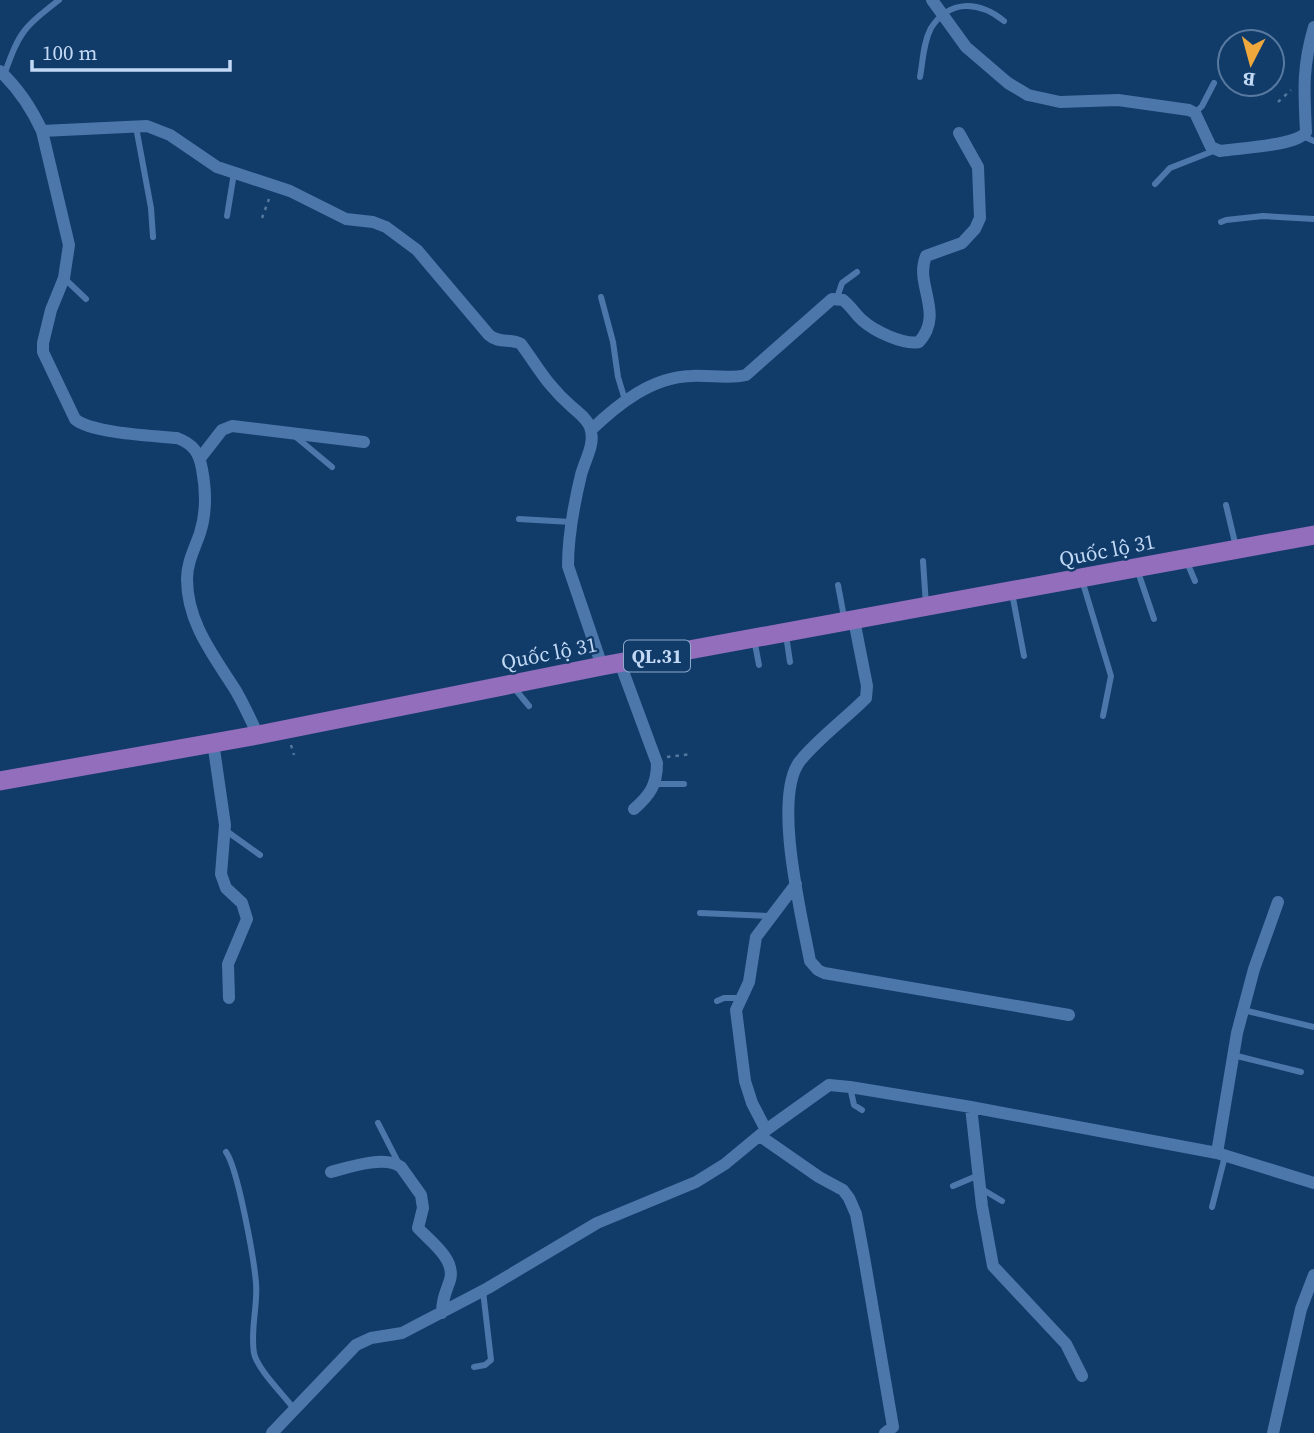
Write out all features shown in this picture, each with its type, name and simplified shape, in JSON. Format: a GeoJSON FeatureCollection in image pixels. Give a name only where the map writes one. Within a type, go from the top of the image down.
{"type":"FeatureCollection","features":[{"type":"Feature","properties":{"kind":"highway","name":"Quốc lộ 31"},"geometry":{"type":"LineString","coordinates":[[0,781],[258,735],[611,664],[1314,535]]}},
{"type":"Feature","properties":{"kind":"street"},"geometry":{"type":"LineString","coordinates":[[932,0],[955,33],[975,55],[1008,83],[1028,94],[1060,102],[1123,101],[1189,110],[1195,113],[1211,147],[1216,150],[1309,139],[1306,132],[1303,82],[1314,27]]}},
{"type":"Feature","properties":{"kind":"street"},"geometry":{"type":"LineString","coordinates":[[2,73],[36,118],[42,131],[69,245],[64,278],[51,310],[43,352],[75,419],[80,424],[177,438],[188,442],[201,457],[206,501],[204,520],[189,561],[188,595],[191,611],[203,638],[238,694],[258,735]]}},
{"type":"Feature","properties":{"kind":"street"},"geometry":{"type":"LineString","coordinates":[[42,131],[147,126],[170,135],[205,160],[234,173],[290,191],[346,219],[386,226],[417,250],[494,340],[516,341],[521,344],[547,383],[589,424],[591,430],[592,445],[581,476],[568,551],[570,576],[656,759],[655,784],[648,797],[634,809]]}},
{"type":"Feature","properties":{"kind":"street"},"geometry":{"type":"LineString","coordinates":[[591,430],[605,416],[654,383],[687,376],[746,375],[828,302],[837,299],[848,304],[858,317],[875,329],[915,344],[923,338],[932,313],[922,267],[926,256],[962,243],[975,229],[980,218],[978,167],[960,133]]}},
{"type":"Feature","properties":{"kind":"street"},"geometry":{"type":"LineString","coordinates":[[201,457],[226,427],[365,442]]}},
{"type":"Feature","properties":{"kind":"street"},"geometry":{"type":"LineString","coordinates":[[849,620],[867,691],[866,698],[800,761],[793,777],[789,805],[793,865],[810,961],[818,970],[1069,1015]]}},
{"type":"Feature","properties":{"kind":"street"},"geometry":{"type":"LineString","coordinates":[[213,743],[225,830],[221,874],[226,888],[242,903],[247,919],[228,964],[229,998]]}},
{"type":"Feature","properties":{"kind":"street"},"geometry":{"type":"LineString","coordinates":[[796,884],[756,937],[749,982],[736,1010],[745,1081],[763,1133],[819,1177],[843,1190],[856,1214],[892,1412],[892,1427],[889,1432]]}},
{"type":"Feature","properties":{"kind":"street"},"geometry":{"type":"LineString","coordinates":[[1221,1155],[1233,1055],[1243,1010],[1254,969],[1278,902]]}},
{"type":"Feature","properties":{"kind":"street"},"geometry":{"type":"LineString","coordinates":[[272,1433],[356,1345],[371,1338],[402,1333],[483,1291],[597,1223],[681,1189],[710,1174],[829,1085],[971,1107],[1221,1155],[1314,1183]]}},
{"type":"Feature","properties":{"kind":"street"},"geometry":{"type":"LineString","coordinates":[[971,1107],[979,1182],[993,1266],[1066,1344],[1082,1376]]}},
{"type":"Feature","properties":{"kind":"street"},"geometry":{"type":"LineString","coordinates":[[331,1172],[362,1164],[399,1164],[421,1195],[423,1208],[418,1228],[438,1247],[450,1267],[450,1280],[442,1299],[442,1312]]}},
{"type":"Feature","properties":{"kind":"street"},"geometry":{"type":"LineString","coordinates":[[1273,1433],[1301,1308],[1314,1275]]}},
{"type":"Feature","properties":{"kind":"lane"},"geometry":{"type":"LineString","coordinates":[[2,73],[26,26],[59,1]]}},
{"type":"Feature","properties":{"kind":"lane"},"geometry":{"type":"LineString","coordinates":[[920,77],[931,28],[941,13],[958,3],[976,3],[1004,21]]}},
{"type":"Feature","properties":{"kind":"lane"},"geometry":{"type":"LineString","coordinates":[[1195,113],[1202,106],[1214,83]]}},
{"type":"Feature","properties":{"kind":"lane"},"geometry":{"type":"LineString","coordinates":[[136,125],[151,208],[153,237]]}},
{"type":"Feature","properties":{"kind":"lane"},"geometry":{"type":"LineString","coordinates":[[1155,184],[1170,168],[1216,150]]}},
{"type":"Feature","properties":{"kind":"lane"},"geometry":{"type":"LineString","coordinates":[[227,216],[234,173]]}},
{"type":"Feature","properties":{"kind":"lane"},"geometry":{"type":"LineString","coordinates":[[1221,222],[1263,216],[1314,219]]}},
{"type":"Feature","properties":{"kind":"lane"},"geometry":{"type":"LineString","coordinates":[[837,299],[842,283],[857,272]]}},
{"type":"Feature","properties":{"kind":"lane"},"geometry":{"type":"LineString","coordinates":[[64,278],[86,299]]}},
{"type":"Feature","properties":{"kind":"lane"},"geometry":{"type":"LineString","coordinates":[[601,297],[626,402]]}},
{"type":"Feature","properties":{"kind":"lane"},"geometry":{"type":"LineString","coordinates":[[293,435],[332,467]]}},
{"type":"Feature","properties":{"kind":"lane"},"geometry":{"type":"LineString","coordinates":[[1226,505],[1237,549]]}},
{"type":"Feature","properties":{"kind":"lane"},"geometry":{"type":"LineString","coordinates":[[519,519],[573,523]]}},
{"type":"Feature","properties":{"kind":"lane"},"geometry":{"type":"LineString","coordinates":[[1186,558],[1195,581]]}},
{"type":"Feature","properties":{"kind":"lane"},"geometry":{"type":"LineString","coordinates":[[923,561],[926,606]]}},
{"type":"Feature","properties":{"kind":"lane"},"geometry":{"type":"LineString","coordinates":[[1137,567],[1154,619]]}},
{"type":"Feature","properties":{"kind":"lane"},"geometry":{"type":"LineString","coordinates":[[1081,578],[1111,676],[1103,716]]}},
{"type":"Feature","properties":{"kind":"lane"},"geometry":{"type":"LineString","coordinates":[[838,585],[849,620]]}},
{"type":"Feature","properties":{"kind":"lane"},"geometry":{"type":"LineString","coordinates":[[1012,591],[1024,656]]}},
{"type":"Feature","properties":{"kind":"lane"},"geometry":{"type":"LineString","coordinates":[[786,634],[790,662]]}},
{"type":"Feature","properties":{"kind":"lane"},"geometry":{"type":"LineString","coordinates":[[754,639],[759,665]]}},
{"type":"Feature","properties":{"kind":"lane"},"geometry":{"type":"LineString","coordinates":[[511,684],[529,706]]}},
{"type":"Feature","properties":{"kind":"lane"},"geometry":{"type":"LineString","coordinates":[[655,784],[684,784]]}},
{"type":"Feature","properties":{"kind":"lane"},"geometry":{"type":"LineString","coordinates":[[225,830],[260,855]]}},
{"type":"Feature","properties":{"kind":"lane"},"geometry":{"type":"LineString","coordinates":[[700,913],[770,916]]}},
{"type":"Feature","properties":{"kind":"lane"},"geometry":{"type":"LineString","coordinates":[[717,1001],[724,998],[742,998]]}},
{"type":"Feature","properties":{"kind":"lane"},"geometry":{"type":"LineString","coordinates":[[1243,1010],[1314,1027]]}},
{"type":"Feature","properties":{"kind":"lane"},"geometry":{"type":"LineString","coordinates":[[1233,1055],[1301,1072]]}},
{"type":"Feature","properties":{"kind":"lane"},"geometry":{"type":"LineString","coordinates":[[850,1087],[855,1104],[862,1110]]}},
{"type":"Feature","properties":{"kind":"lane"},"geometry":{"type":"LineString","coordinates":[[378,1123],[399,1164]]}},
{"type":"Feature","properties":{"kind":"lane"},"geometry":{"type":"LineString","coordinates":[[226,1152],[246,1224],[256,1284],[254,1354],[294,1409]]}},
{"type":"Feature","properties":{"kind":"lane"},"geometry":{"type":"LineString","coordinates":[[1212,1207],[1221,1155]]}},
{"type":"Feature","properties":{"kind":"lane"},"geometry":{"type":"LineString","coordinates":[[953,1186],[979,1182],[1002,1201]]}},
{"type":"Feature","properties":{"kind":"lane"},"geometry":{"type":"LineString","coordinates":[[474,1367],[485,1365],[491,1360],[483,1291]]}},
{"type":"Feature","properties":{"kind":"path"},"geometry":{"type":"LineString","coordinates":[[262,218],[274,186]]}},
{"type":"Feature","properties":{"kind":"path"},"geometry":{"type":"LineString","coordinates":[[656,759],[692,754]]}}]}
